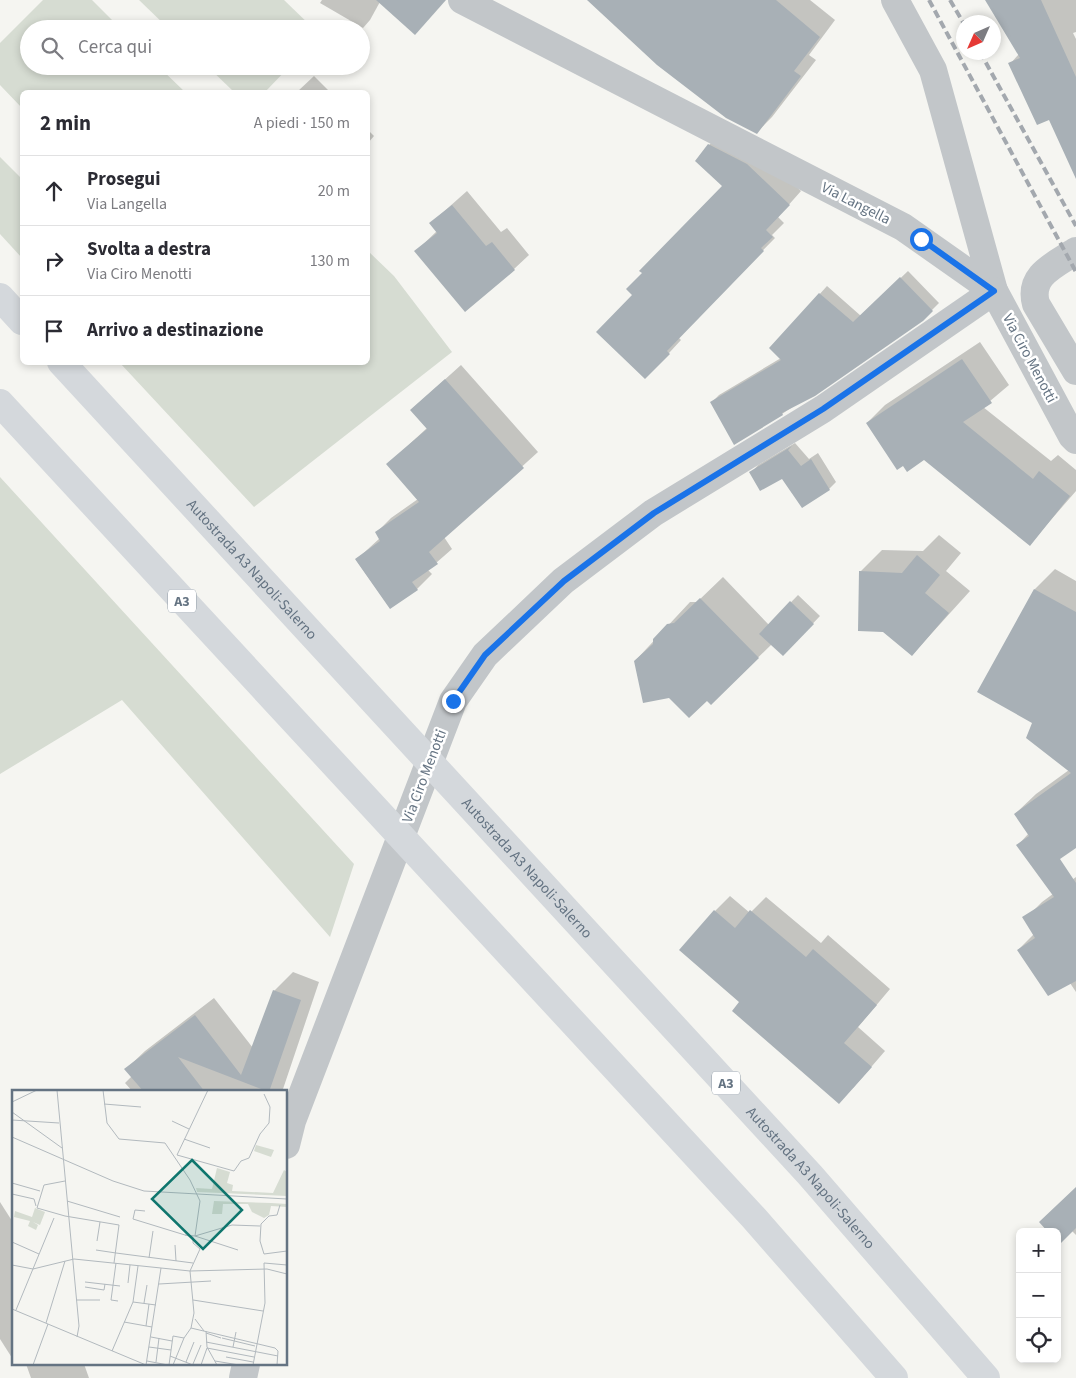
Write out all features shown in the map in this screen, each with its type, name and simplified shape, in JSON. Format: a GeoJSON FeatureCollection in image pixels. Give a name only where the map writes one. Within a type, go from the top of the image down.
{"type":"FeatureCollection","features":[{"type":"Feature","properties":{"kind":"highway"},"geometry":{"type":"LineString","coordinates":[[0,297],[20,319]]}},
{"type":"Feature","properties":{"kind":"highway","name":"Autostrada A3 Napoli-Salerno"},"geometry":{"type":"LineString","coordinates":[[63,365],[460,793],[810,1175],[986,1378]]}},
{"type":"Feature","properties":{"kind":"highway","name":"A3"},"geometry":{"type":"LineString","coordinates":[[0,403],[754,1218],[894,1378]]}},
{"type":"Feature","properties":{"kind":"street","name":"Via Langella"},"geometry":{"type":"LineString","coordinates":[[462,0],[903,227],[994,291]]}},
{"type":"Feature","properties":{"kind":"street"},"geometry":{"type":"LineString","coordinates":[[895,0],[933,70],[994,291]]}},
{"type":"Feature","properties":{"kind":"street","name":"Via Ciro Menotti"},"geometry":{"type":"LineString","coordinates":[[1076,251],[1037,279],[1033,295],[1036,304],[1076,372]]}},
{"type":"Feature","properties":{"kind":"street","name":"Via Ciro Menotti"},"geometry":{"type":"LineString","coordinates":[[288,1137],[292,1121],[348,970],[453,701],[485,655],[564,581],[654,513],[823,409],[994,291],[1072,436],[1076,440]]}},
{"type":"Feature","properties":{"kind":"shaded area"},"geometry":{"type":"Polygon","coordinates":[[[43,0],[92,0],[112,20],[23,20],[43,0]]]}},
{"type":"Feature","properties":{"kind":"shaded area"},"geometry":{"type":"Polygon","coordinates":[[[139,0],[284,0],[305,20],[160,20],[139,0]]]}},
{"type":"Feature","properties":{"kind":"shaded area"},"geometry":{"type":"Polygon","coordinates":[[[20,23],[20,75],[167,75],[183,90],[20,90],[20,106],[0,85],[0,43],[20,23]]]}},
{"type":"Feature","properties":{"kind":"shaded area"},"geometry":{"type":"Polygon","coordinates":[[[216,75],[281,75],[267,90],[232,90],[216,75]]]}},
{"type":"Feature","properties":{"kind":"shaded area"},"geometry":{"type":"Polygon","coordinates":[[[0,157],[20,177],[20,256],[0,234],[0,157]]]}},
{"type":"Feature","properties":{"kind":"shaded area"},"geometry":{"type":"Polygon","coordinates":[[[370,253],[394,276],[452,352],[254,507],[122,365],[370,365],[370,253]]]}},
{"type":"Feature","properties":{"kind":"shaded area"},"geometry":{"type":"Polygon","coordinates":[[[0,477],[354,864],[330,937],[122,700],[0,774],[0,477]]]}},
{"type":"Feature","properties":{"kind":"building"},"geometry":{"type":"Polygon","coordinates":[[[376,0],[446,0],[415,35],[376,0]]]}},
{"type":"Feature","properties":{"kind":"building"},"geometry":{"type":"Polygon","coordinates":[[[587,0],[776,0],[820,37],[794,71],[801,76],[757,134],[726,118],[657,65],[587,0]]]}},
{"type":"Feature","properties":{"kind":"building"},"geometry":{"type":"Polygon","coordinates":[[[985,0],[1041,0],[1076,77],[1076,179],[1049,120],[1037,125],[1008,63],[1020,58],[1001,27],[1001,15],[994,15],[985,0]]]}},
{"type":"Feature","properties":{"kind":"building"},"geometry":{"type":"Polygon","coordinates":[[[708,144],[747,164],[790,205],[766,230],[773,237],[761,248],[764,251],[667,351],[670,354],[645,379],[596,332],[632,295],[626,289],[642,273],[639,271],[722,186],[695,161],[708,144]]]}},
{"type":"Feature","properties":{"kind":"building"},"geometry":{"type":"Polygon","coordinates":[[[452,205],[486,246],[492,242],[515,270],[465,312],[414,251],[437,233],[429,223],[452,205]]]}},
{"type":"Feature","properties":{"kind":"building"},"geometry":{"type":"Polygon","coordinates":[[[900,277],[933,311],[923,321],[815,396],[782,413],[783,415],[734,445],[710,402],[781,360],[769,348],[819,293],[853,322],[900,277]]]}},
{"type":"Feature","properties":{"kind":"building"},"geometry":{"type":"Polygon","coordinates":[[[962,359],[992,403],[963,422],[1033,479],[1039,471],[1070,496],[1030,546],[924,460],[907,472],[903,466],[897,470],[866,423],[962,359]]]}},
{"type":"Feature","properties":{"kind":"building"},"geometry":{"type":"Polygon","coordinates":[[[445,379],[524,468],[429,552],[438,564],[412,582],[418,590],[390,609],[355,559],[380,541],[375,532],[419,502],[386,464],[427,429],[410,410],[445,379]]]}},
{"type":"Feature","properties":{"kind":"building"},"geometry":{"type":"Polygon","coordinates":[[[792,446],[788,450],[801,466],[811,459],[830,490],[802,508],[782,479],[760,491],[749,472],[792,446]]]}},
{"type":"Feature","properties":{"kind":"building"},"geometry":{"type":"Polygon","coordinates":[[[917,555],[940,575],[925,593],[949,613],[912,656],[883,632],[858,631],[859,571],[902,573],[917,555]]]}},
{"type":"Feature","properties":{"kind":"building"},"geometry":{"type":"Polygon","coordinates":[[[1034,589],[1076,612],[1076,848],[1060,859],[1076,883],[1076,981],[1048,996],[1017,950],[1035,938],[1022,917],[1054,897],[1016,845],[1029,836],[1014,814],[1071,773],[1026,738],[1032,723],[977,692],[1034,589]]]}},
{"type":"Feature","properties":{"kind":"building"},"geometry":{"type":"Polygon","coordinates":[[[700,598],[759,658],[711,705],[707,701],[689,718],[669,698],[643,703],[634,661],[653,644],[653,639],[667,624],[674,623],[700,598]]]}},
{"type":"Feature","properties":{"kind":"building"},"geometry":{"type":"Polygon","coordinates":[[[790,601],[814,624],[783,656],[759,634],[790,601]]]}},
{"type":"Feature","properties":{"kind":"building"},"geometry":{"type":"Polygon","coordinates":[[[714,910],[735,928],[750,910],[806,957],[813,949],[877,1005],[844,1043],[872,1067],[839,1104],[732,1011],[739,1002],[679,950],[714,910]]]}},
{"type":"Feature","properties":{"kind":"building"},"geometry":{"type":"Polygon","coordinates":[[[273,990],[301,1000],[270,1090],[264,1090],[178,1057],[203,1090],[142,1090],[124,1069],[195,1015],[241,1075],[273,990]]]}},
{"type":"Feature","properties":{"kind":"building"},"geometry":{"type":"Polygon","coordinates":[[[1076,1187],[1076,1228],[1061,1243],[1061,1228],[1044,1228],[1039,1222],[1076,1187]]]}},
{"type":"Feature","properties":{"kind":"railway"},"geometry":{"type":"LineString","coordinates":[[929,0],[1076,272]]}},
{"type":"Feature","properties":{"kind":"railway"},"geometry":{"type":"LineString","coordinates":[[950,0],[959,15]]}},
{"type":"Feature","properties":{"kind":"railway"},"geometry":{"type":"LineString","coordinates":[[984,60],[1076,226]]}},
{"type":"Feature","properties":{"kind":"route"},"geometry":{"type":"LineString","coordinates":[[453,701],[485,655],[564,581],[654,513],[823,409],[994,291],[921,239]]}}]}
